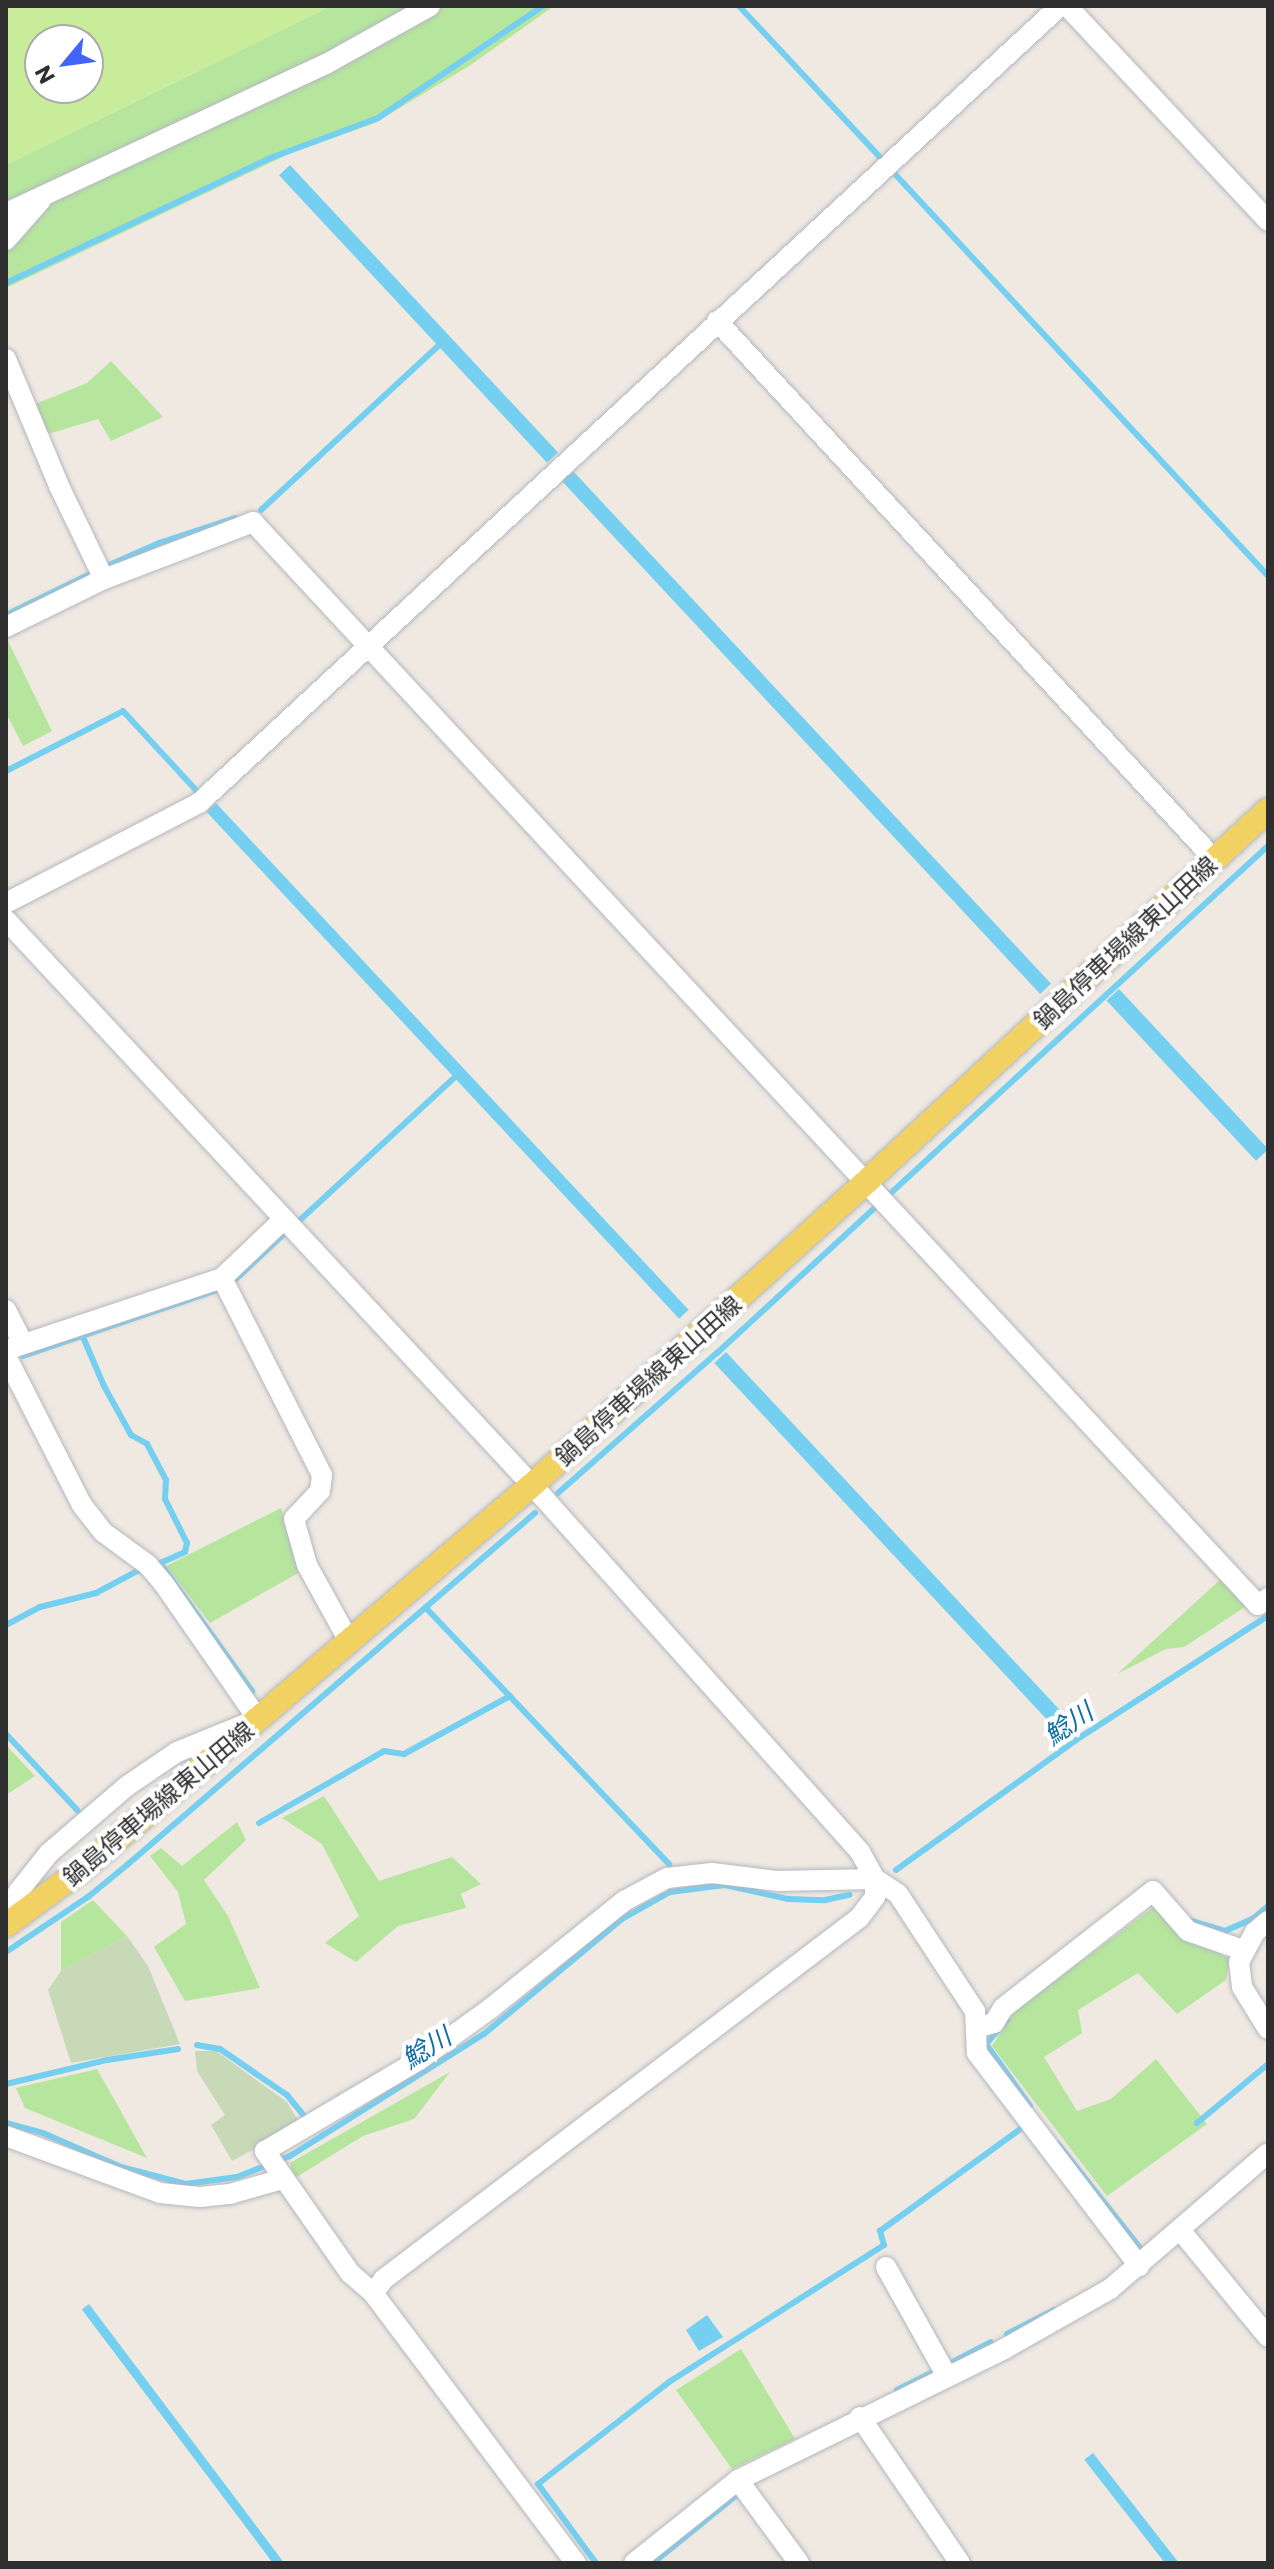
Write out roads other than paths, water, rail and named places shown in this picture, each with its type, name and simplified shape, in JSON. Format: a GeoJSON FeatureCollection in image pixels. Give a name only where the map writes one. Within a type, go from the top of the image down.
{"type":"FeatureCollection","features":[{"type":"Feature","properties":{"kind":"main road","name":"鍋島停車場線東山田線"},"geometry":{"type":"LineString","coordinates":[[6,1924],[81,1870],[877,1196],[1214,859],[1266,814]]}},
{"type":"Feature","properties":{"kind":"street"},"geometry":{"type":"LineString","coordinates":[[6,213],[326,64],[430,6]]}},
{"type":"Feature","properties":{"kind":"street"},"geometry":{"type":"LineString","coordinates":[[6,903],[199,803],[1060,6]]}},
{"type":"Feature","properties":{"kind":"street"},"geometry":{"type":"LineString","coordinates":[[1067,6],[1268,221]]}},
{"type":"Feature","properties":{"kind":"street"},"geometry":{"type":"LineString","coordinates":[[6,240],[46,194]]}},
{"type":"Feature","properties":{"kind":"street"},"geometry":{"type":"LineString","coordinates":[[717,321],[1214,859]]}},
{"type":"Feature","properties":{"kind":"street"},"geometry":{"type":"LineString","coordinates":[[6,359],[59,486],[104,579]]}},
{"type":"Feature","properties":{"kind":"street"},"geometry":{"type":"LineString","coordinates":[[6,627],[104,579],[253,522],[1258,1605],[1268,1598]]}},
{"type":"Feature","properties":{"kind":"street"},"geometry":{"type":"LineString","coordinates":[[6,920],[532,1485],[860,1852],[875,1879],[898,1894],[975,2011],[977,2053],[1139,2266]]}},
{"type":"Feature","properties":{"kind":"street"},"geometry":{"type":"LineString","coordinates":[[12,1350],[222,1278],[283,1220]]}},
{"type":"Feature","properties":{"kind":"street"},"geometry":{"type":"LineString","coordinates":[[222,1278],[322,1475],[320,1491],[294,1519],[307,1565],[349,1641]]}},
{"type":"Feature","properties":{"kind":"street"},"geometry":{"type":"LineString","coordinates":[[6,1310],[12,1350],[87,1512],[103,1532],[148,1565],[164,1584],[258,1719],[177,1752],[127,1786],[49,1853],[18,1892],[6,1924]]}},
{"type":"Feature","properties":{"kind":"street"},"geometry":{"type":"LineString","coordinates":[[576,2563],[373,2293],[350,2273],[265,2151],[419,2060],[491,2008],[624,1901],[667,1878],[712,1873],[777,1881],[875,1879]]}},
{"type":"Feature","properties":{"kind":"street"},"geometry":{"type":"LineString","coordinates":[[373,2293],[397,2269],[859,1918],[875,1897],[875,1879]]}},
{"type":"Feature","properties":{"kind":"street"},"geometry":{"type":"LineString","coordinates":[[976,2028],[994,2023],[1003,2008],[1153,1891],[1188,1931],[1243,1950]]}},
{"type":"Feature","properties":{"kind":"street"},"geometry":{"type":"LineString","coordinates":[[1268,1921],[1243,1950],[1239,1962],[1242,1987],[1268,2029]]}},
{"type":"Feature","properties":{"kind":"street"},"geometry":{"type":"LineString","coordinates":[[6,2136],[160,2193],[200,2197],[230,2194],[282,2179]]}},
{"type":"Feature","properties":{"kind":"street"},"geometry":{"type":"LineString","coordinates":[[634,2563],[738,2480],[947,2376],[1110,2289],[1268,2153]]}},
{"type":"Feature","properties":{"kind":"street"},"geometry":{"type":"LineString","coordinates":[[1181,2231],[1268,2337]]}},
{"type":"Feature","properties":{"kind":"street"},"geometry":{"type":"LineString","coordinates":[[886,2267],[947,2376]]}},
{"type":"Feature","properties":{"kind":"street"},"geometry":{"type":"LineString","coordinates":[[860,2417],[960,2563]]}},
{"type":"Feature","properties":{"kind":"street"},"geometry":{"type":"LineString","coordinates":[[738,2480],[799,2563]]}},
{"type":"Feature","properties":{"kind":"water"},"geometry":{"type":"Polygon","coordinates":[[[290,165],[558,452],[547,463],[279,175],[290,165]]]}},
{"type":"Feature","properties":{"kind":"water"},"geometry":{"type":"Polygon","coordinates":[[[573,471],[1051,984],[1040,994],[562,481],[573,471]]]}},
{"type":"Feature","properties":{"kind":"water"},"geometry":{"type":"Polygon","coordinates":[[[216,803],[689,1310],[679,1319],[206,812],[216,803]]]}},
{"type":"Feature","properties":{"kind":"water"},"geometry":{"type":"Polygon","coordinates":[[[1119,989],[1268,1149],[1256,1161],[1107,1001],[1119,989]]]}},
{"type":"Feature","properties":{"kind":"water"},"geometry":{"type":"Polygon","coordinates":[[[726,1352],[1068,1718],[1056,1729],[714,1363],[726,1352]]]}},
{"type":"Feature","properties":{"kind":"water"},"geometry":{"type":"Polygon","coordinates":[[[89,2304],[284,2563],[273,2563],[82,2309],[89,2304]]]}},
{"type":"Feature","properties":{"kind":"water"},"geometry":{"type":"Polygon","coordinates":[[[707,2315],[723,2337],[699,2351],[686,2330],[707,2315]]]}},
{"type":"Feature","properties":{"kind":"water"},"geometry":{"type":"Polygon","coordinates":[[[1093,2453],[1179,2563],[1165,2563],[1084,2460],[1093,2453]]]}},
{"type":"Feature","properties":{"kind":"waterway"},"geometry":{"type":"LineString","coordinates":[[6,283],[273,157],[378,118],[543,6]]}},
{"type":"Feature","properties":{"kind":"waterway"},"geometry":{"type":"LineString","coordinates":[[739,6],[880,157]]}},
{"type":"Feature","properties":{"kind":"waterway"},"geometry":{"type":"LineString","coordinates":[[893,172],[1268,576]]}},
{"type":"Feature","properties":{"kind":"waterway"},"geometry":{"type":"LineString","coordinates":[[261,510],[438,346]]}},
{"type":"Feature","properties":{"kind":"waterway"},"geometry":{"type":"LineString","coordinates":[[107,566],[159,543],[235,518]]}},
{"type":"Feature","properties":{"kind":"waterway"},"geometry":{"type":"LineString","coordinates":[[6,615],[90,574]]}},
{"type":"Feature","properties":{"kind":"waterway"},"geometry":{"type":"LineString","coordinates":[[6,771],[123,711],[196,790]]}},
{"type":"Feature","properties":{"kind":"waterway"},"geometry":{"type":"LineString","coordinates":[[558,1493],[717,1353],[1268,846]]}},
{"type":"Feature","properties":{"kind":"waterway"},"geometry":{"type":"LineString","coordinates":[[300,1220],[453,1079]]}},
{"type":"Feature","properties":{"kind":"waterway"},"geometry":{"type":"LineString","coordinates":[[236,1279],[284,1234]]}},
{"type":"Feature","properties":{"kind":"waterway"},"geometry":{"type":"LineString","coordinates":[[23,1356],[217,1290]]}},
{"type":"Feature","properties":{"kind":"waterway"},"geometry":{"type":"LineString","coordinates":[[83,1337],[104,1386],[131,1435],[147,1444],[166,1480],[165,1499],[187,1543],[185,1552],[160,1563],[252,1691]]}},
{"type":"Feature","properties":{"kind":"waterway"},"geometry":{"type":"LineString","coordinates":[[6,1952],[88,1897],[127,1865],[535,1513]]}},
{"type":"Feature","properties":{"kind":"waterway"},"geometry":{"type":"LineString","coordinates":[[6,1625],[40,1607],[96,1593],[139,1570]]}},
{"type":"Feature","properties":{"kind":"waterway"},"geometry":{"type":"LineString","coordinates":[[427,1609],[669,1864]]}},
{"type":"Feature","properties":{"kind":"waterway","name":"鯰川"},"geometry":{"type":"LineString","coordinates":[[896,1870],[1076,1740],[1268,1616]]}},
{"type":"Feature","properties":{"kind":"waterway"},"geometry":{"type":"LineString","coordinates":[[259,1823],[384,1751],[404,1754],[510,1696]]}},
{"type":"Feature","properties":{"kind":"waterway"},"geometry":{"type":"LineString","coordinates":[[6,1734],[78,1811]]}},
{"type":"Feature","properties":{"kind":"waterway","name":"鯰川"},"geometry":{"type":"LineString","coordinates":[[6,2123],[43,2133],[121,2167],[186,2184],[237,2177],[290,2156],[484,2034],[622,1919],[670,1892],[725,1885],[788,1899],[825,1900],[849,1895]]}},
{"type":"Feature","properties":{"kind":"waterway"},"geometry":{"type":"LineString","coordinates":[[1189,1920],[1225,1931],[1254,1918],[1268,1906]]}},
{"type":"Feature","properties":{"kind":"waterway"},"geometry":{"type":"LineString","coordinates":[[1007,2020],[986,2044],[1030,2106]]}},
{"type":"Feature","properties":{"kind":"waterway"},"geometry":{"type":"LineString","coordinates":[[197,2045],[220,2049],[287,2095],[304,2116]]}},
{"type":"Feature","properties":{"kind":"waterway"},"geometry":{"type":"LineString","coordinates":[[6,2084],[107,2060],[178,2049]]}},
{"type":"Feature","properties":{"kind":"waterway"},"geometry":{"type":"LineString","coordinates":[[1197,2123],[1268,2064]]}},
{"type":"Feature","properties":{"kind":"waterway"},"geometry":{"type":"LineString","coordinates":[[596,2563],[538,2484],[669,2382],[884,2245],[880,2231],[1022,2128]]}},
{"type":"Feature","properties":{"kind":"waterway"},"geometry":{"type":"LineString","coordinates":[[1058,2144],[1140,2248]]}},
{"type":"Feature","properties":{"kind":"waterway"},"geometry":{"type":"LineString","coordinates":[[1007,2334],[1054,2310]]}},
{"type":"Feature","properties":{"kind":"waterway"},"geometry":{"type":"LineString","coordinates":[[949,2364],[991,2342]]}},
{"type":"Feature","properties":{"kind":"waterway"},"geometry":{"type":"LineString","coordinates":[[897,2390],[935,2371]]}},
{"type":"Feature","properties":{"kind":"waterway"},"geometry":{"type":"LineString","coordinates":[[653,2563],[738,2494]]}}]}
